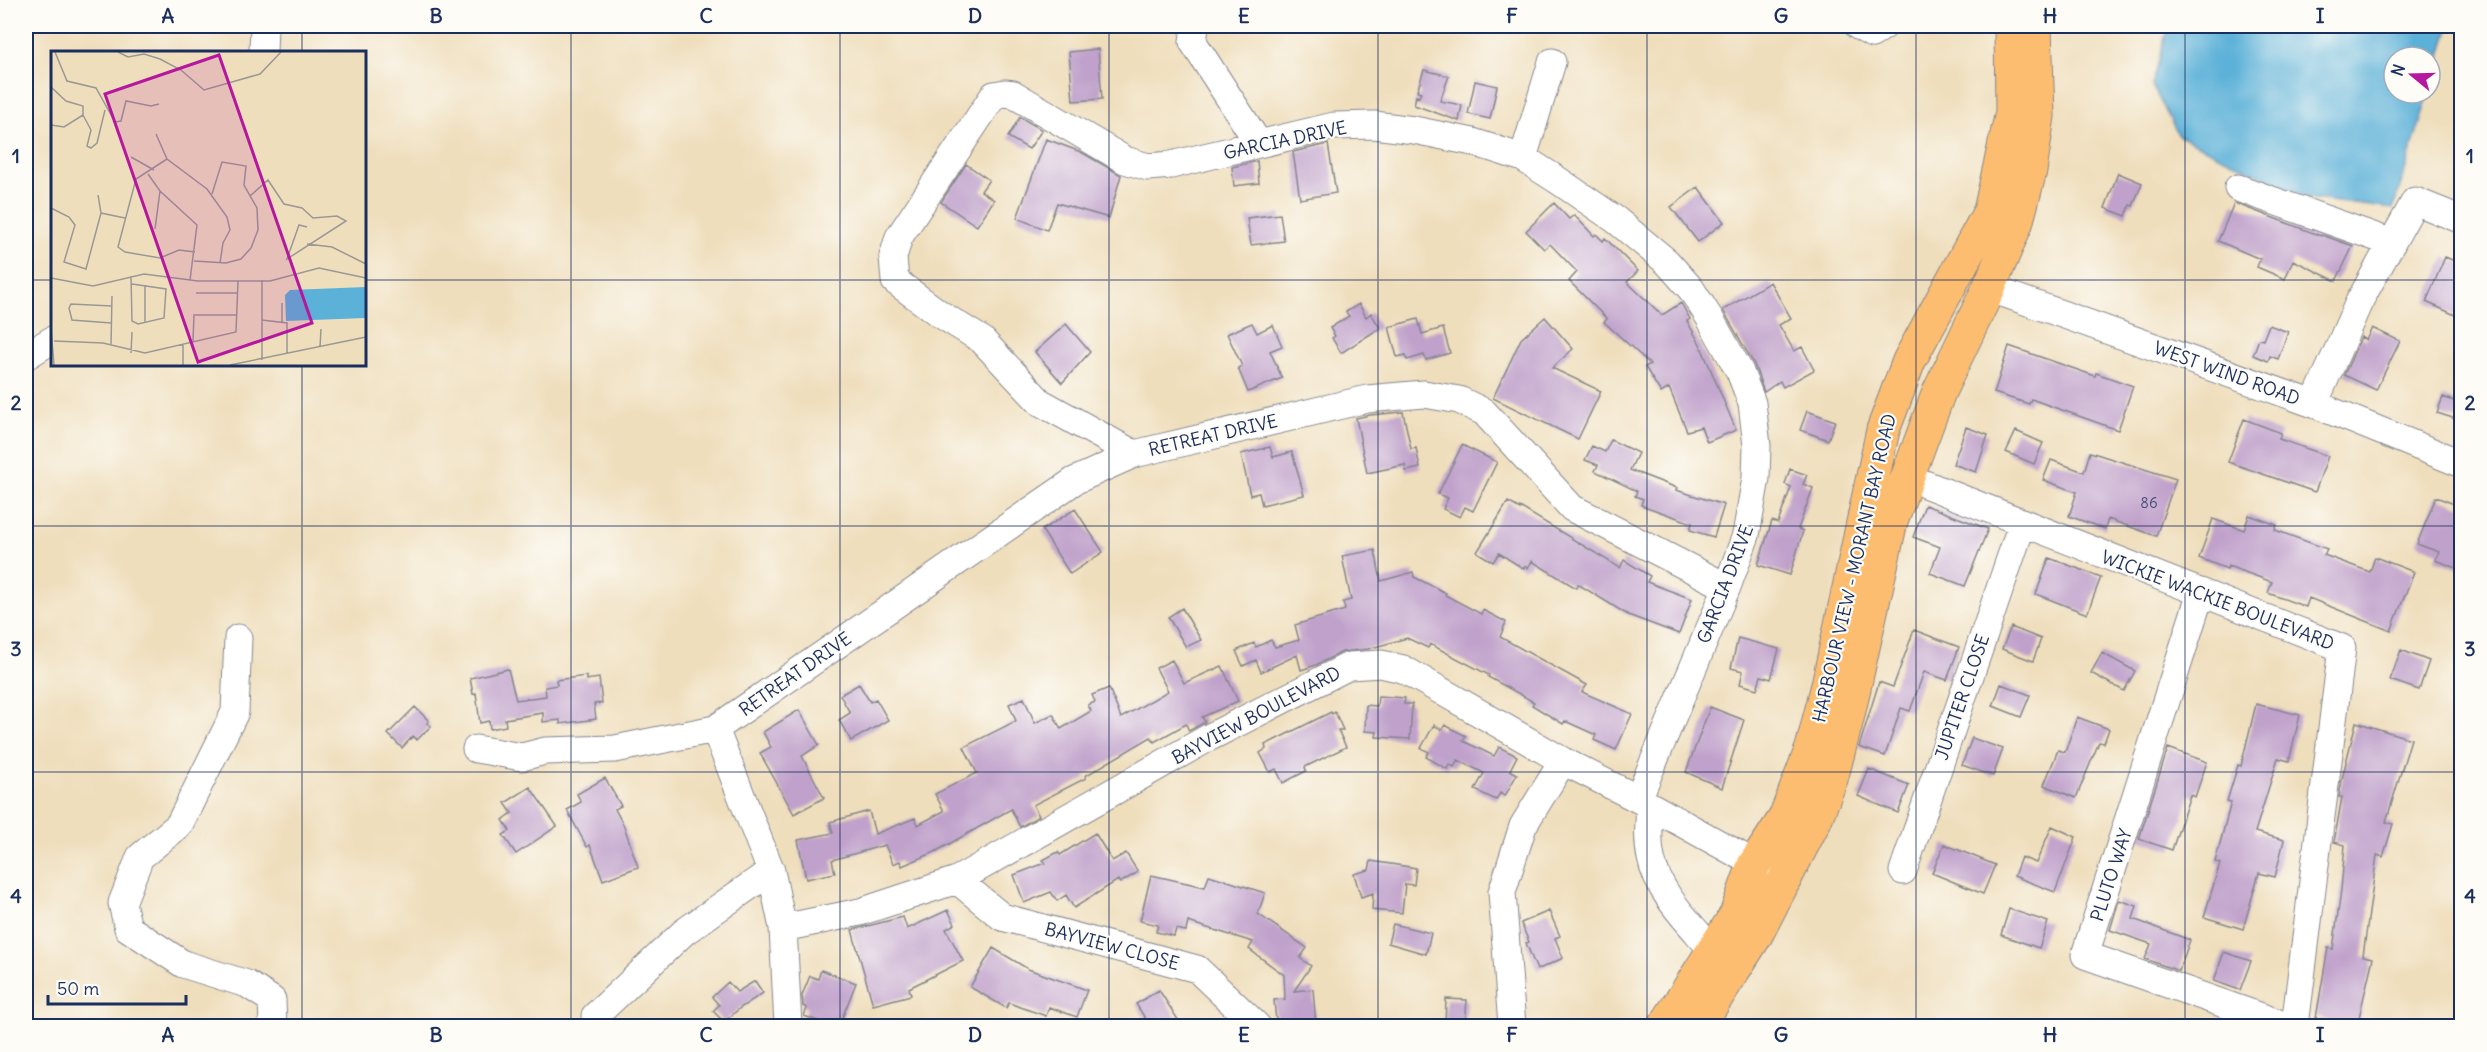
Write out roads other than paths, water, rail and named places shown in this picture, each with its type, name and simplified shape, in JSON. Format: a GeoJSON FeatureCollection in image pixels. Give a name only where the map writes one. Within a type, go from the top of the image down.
{"type":"FeatureCollection","features":[{"type":"Feature","properties":{"kind":"highway","name":"HARBOUR VIEW - MORANT BAY ROAD"},"geometry":{"type":"LineString","coordinates":[[1665,1026],[1736,915],[1754,865],[1785,818],[1812,748],[1883,430],[1909,361],[1990,211],[2012,112],[2011,26]]}},
{"type":"Feature","properties":{"kind":"highway","name":"HARBOUR VIEW - MORANT BAY ROAD"},"geometry":{"type":"LineString","coordinates":[[1698,1026],[1756,935],[1815,820],[1831,779],[1848,715],[1891,521],[1939,392],[1989,288],[2016,224],[2030,171],[2038,116],[2035,26]]}},
{"type":"Feature","properties":{"kind":"street"},"geometry":{"type":"LineString","coordinates":[[263,51],[264,26]]}},
{"type":"Feature","properties":{"kind":"street"},"geometry":{"type":"LineString","coordinates":[[1858,26],[1872,34],[1884,26]]}},
{"type":"Feature","properties":{"kind":"street"},"geometry":{"type":"LineString","coordinates":[[1194,34],[1259,144]]}},
{"type":"Feature","properties":{"kind":"street"},"geometry":{"type":"LineString","coordinates":[[1523,158],[1552,62]]}},
{"type":"Feature","properties":{"kind":"street","name":"GARCIA DRIVE"},"geometry":{"type":"LineString","coordinates":[[1134,454],[1040,402],[982,340],[940,314],[895,281],[893,257],[899,237],[994,95],[1013,94],[1125,160],[1148,166],[1171,165],[1334,126],[1374,125],[1414,130],[1473,142],[1523,158],[1616,220],[1667,262],[1697,298],[1740,372],[1752,403],[1757,446],[1756,478],[1746,535],[1644,802],[1651,860],[1665,892],[1714,952]]}},
{"type":"Feature","properties":{"kind":"street"},"geometry":{"type":"LineString","coordinates":[[2238,188],[2392,243]]}},
{"type":"Feature","properties":{"kind":"street"},"geometry":{"type":"LineString","coordinates":[[2314,404],[2359,302],[2415,201],[2462,220]]}},
{"type":"Feature","properties":{"kind":"street","name":"WEST WIND ROAD"},"geometry":{"type":"LineString","coordinates":[[1989,288],[2314,404],[2462,464]]}},
{"type":"Feature","properties":{"kind":"street"},"geometry":{"type":"LineString","coordinates":[[26,356],[51,341]]}},
{"type":"Feature","properties":{"kind":"street","name":"RETREAT DRIVE"},"geometry":{"type":"LineString","coordinates":[[715,729],[1074,481],[1134,454],[1367,399],[1424,394],[1459,400],[1484,412],[1572,508],[1727,587]]}},
{"type":"Feature","properties":{"kind":"street","name":"WICKIE WACKIE BOULEVARD"},"geometry":{"type":"LineString","coordinates":[[1907,477],[2342,648],[2295,1026]]}},
{"type":"Feature","properties":{"kind":"street","name":"JUPITER CLOSE"},"geometry":{"type":"LineString","coordinates":[[1903,871],[2022,524]]}},
{"type":"Feature","properties":{"kind":"street","name":"PLUTO WAY"},"geometry":{"type":"LineString","coordinates":[[2201,592],[2085,955],[2287,1026]]}},
{"type":"Feature","properties":{"kind":"street"},"geometry":{"type":"LineString","coordinates":[[238,639],[235,712],[179,825],[140,856],[122,903],[128,928],[183,963],[247,984],[272,1000],[273,1026]]}},
{"type":"Feature","properties":{"kind":"street","name":"BAYVIEW BOULEVARD"},"geometry":{"type":"LineString","coordinates":[[783,928],[860,912],[957,880],[1210,737],[1349,666],[1381,664],[1403,669],[1563,761],[1644,802],[1754,865],[1784,879]]}},
{"type":"Feature","properties":{"kind":"street"},"geometry":{"type":"LineString","coordinates":[[476,749],[522,757],[545,751],[615,749],[715,729],[771,871],[783,928],[788,1026]]}},
{"type":"Feature","properties":{"kind":"street"},"geometry":{"type":"LineString","coordinates":[[1512,1026],[1502,892],[1523,826],[1563,761]]}},
{"type":"Feature","properties":{"kind":"street"},"geometry":{"type":"LineString","coordinates":[[596,1016],[684,932],[771,871]]}},
{"type":"Feature","properties":{"kind":"street","name":"BAYVIEW CLOSE"},"geometry":{"type":"LineString","coordinates":[[957,880],[1002,917],[1197,969],[1257,1026]]}},
{"type":"Feature","properties":{"kind":"water"},"geometry":{"type":"Polygon","coordinates":[[[2168,26],[2450,26],[2442,52],[2442,45],[2382,45],[2382,105],[2425,105],[2393,209],[2307,198],[2179,136],[2152,86],[2168,26]]]}}]}
